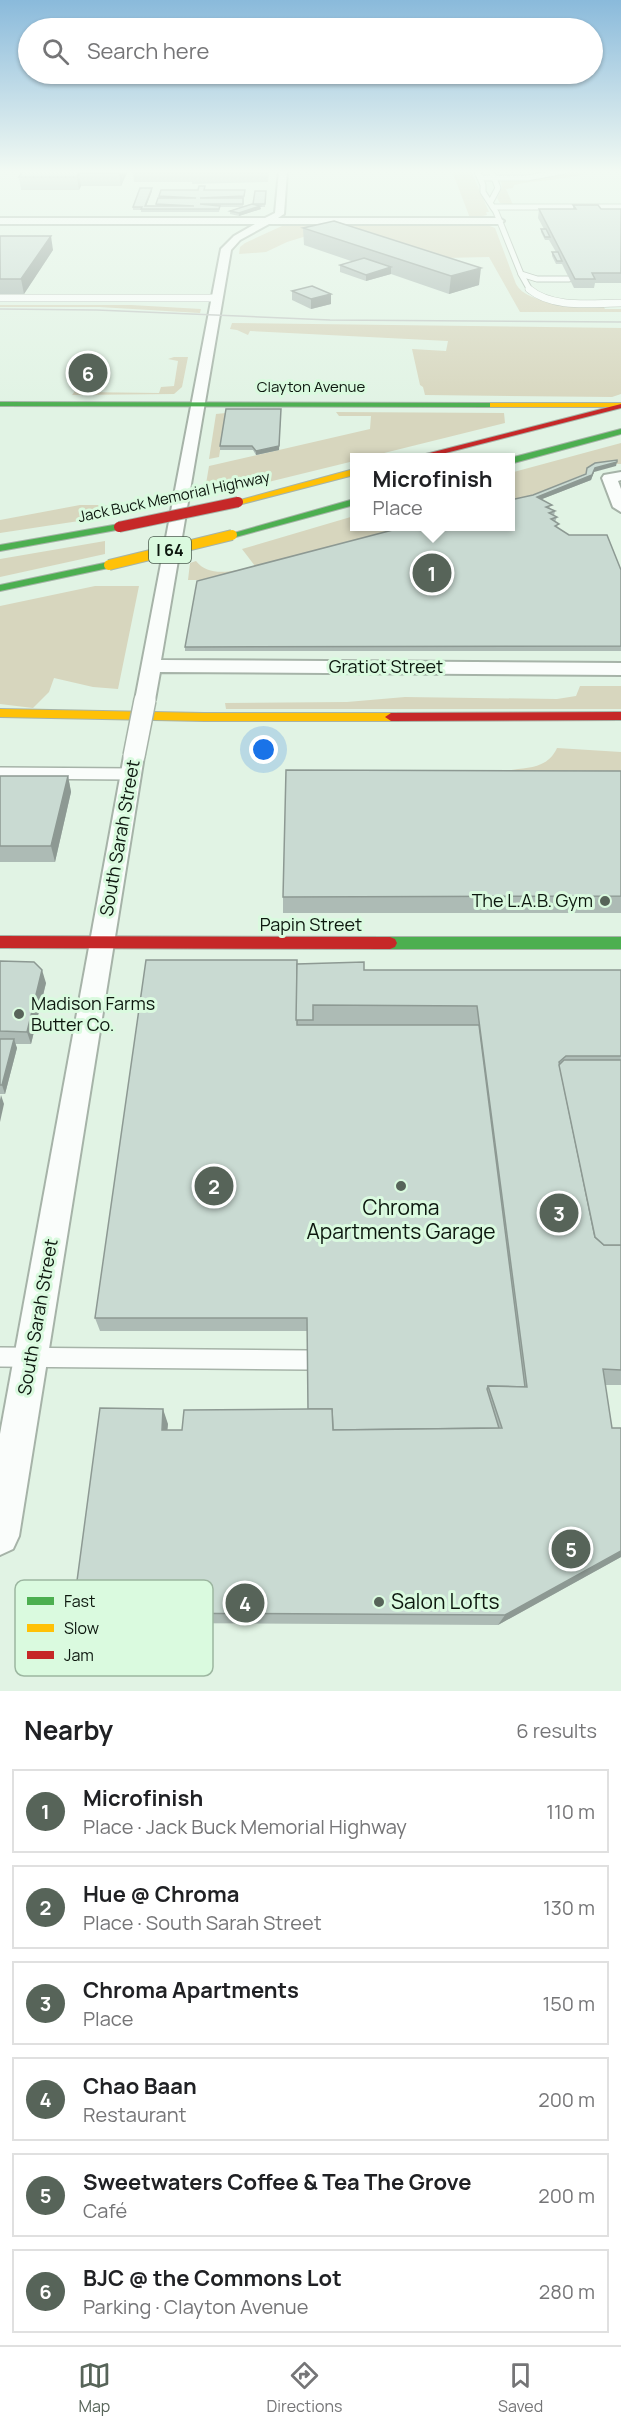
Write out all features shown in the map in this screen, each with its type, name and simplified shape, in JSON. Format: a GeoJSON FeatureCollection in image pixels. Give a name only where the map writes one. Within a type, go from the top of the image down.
{"type":"FeatureCollection","features":[{"type":"Feature","properties":{"kind":"main road","name":"Clayton Avenue"},"geometry":{"type":"LineString","coordinates":[[0,404],[621,405]]}},
{"type":"Feature","properties":{"kind":"main road"},"geometry":{"type":"LineString","coordinates":[[434,453],[621,405]]}},
{"type":"Feature","properties":{"kind":"main road"},"geometry":{"type":"LineString","coordinates":[[515,459],[621,431]]}},
{"type":"Feature","properties":{"kind":"main road","name":"Jack Buck Memorial Highway"},"geometry":{"type":"LineString","coordinates":[[3,547],[119,527],[238,502],[350,473]]}},
{"type":"Feature","properties":{"kind":"main road","name":"I 64"},"geometry":{"type":"LineString","coordinates":[[0,588],[109,565],[350,503]]}},
{"type":"Feature","properties":{"kind":"main road"},"geometry":{"type":"LineString","coordinates":[[0,600],[78,572]]}},
{"type":"Feature","properties":{"kind":"main road"},"geometry":{"type":"LineString","coordinates":[[0,713],[193,717],[621,716]]}},
{"type":"Feature","properties":{"kind":"main road","name":"Papin Street"},"geometry":{"type":"LineString","coordinates":[[0,942],[621,943]]}},
{"type":"Feature","properties":{"kind":"street","name":"South Sarah Street"},"geometry":{"type":"LineString","coordinates":[[0,1536],[9,1434],[31,1357],[136,749],[226,250]]}},
{"type":"Feature","properties":{"kind":"street"},"geometry":{"type":"LineString","coordinates":[[616,476],[610,480],[621,507]]}},
{"type":"Feature","properties":{"kind":"street","name":"Gratiot Street"},"geometry":{"type":"LineString","coordinates":[[151,666],[621,669]]}},
{"type":"Feature","properties":{"kind":"lane"},"geometry":{"type":"LineString","coordinates":[[511,250],[530,290],[546,298],[572,302],[621,303]]}},
{"type":"Feature","properties":{"kind":"lane"},"geometry":{"type":"LineString","coordinates":[[521,274],[537,279],[569,279]]}},
{"type":"Feature","properties":{"kind":"lane"},"geometry":{"type":"LineString","coordinates":[[0,298],[217,298]]}},
{"type":"Feature","properties":{"kind":"lane"},"geometry":{"type":"LineString","coordinates":[[0,774],[136,749]]}},
{"type":"Feature","properties":{"kind":"lane"},"geometry":{"type":"LineString","coordinates":[[0,1357],[308,1360]]}},
{"type":"Feature","properties":{"kind":"green space"},"geometry":{"type":"Polygon","coordinates":[[[240,250],[270,250],[266,252],[239,254],[240,250]]]}},
{"type":"Feature","properties":{"kind":"green space"},"geometry":{"type":"Polygon","coordinates":[[[400,250],[503,250],[516,284],[531,296],[555,302],[621,309],[621,312],[520,312],[489,257],[444,258],[400,250]]]}},
{"type":"Feature","properties":{"kind":"green space"},"geometry":{"type":"Polygon","coordinates":[[[0,305],[131,305],[201,309],[200,313],[99,307],[0,307],[0,305]]]}},
{"type":"Feature","properties":{"kind":"green space"},"geometry":{"type":"Polygon","coordinates":[[[232,323],[621,328],[621,394],[612,397],[425,395],[420,385],[412,349],[446,351],[448,341],[250,331],[248,335],[230,329],[232,323]]]}},
{"type":"Feature","properties":{"kind":"green space"},"geometry":{"type":"Polygon","coordinates":[[[188,357],[182,387],[174,394],[72,395],[78,387],[81,388],[80,392],[159,393],[161,387],[174,386],[178,361],[168,359],[188,357]]]}},
{"type":"Feature","properties":{"kind":"green space"},"geometry":{"type":"Polygon","coordinates":[[[336,412],[504,413],[505,423],[384,453],[350,453],[350,462],[244,488],[205,490],[209,466],[370,429],[371,416],[339,416],[336,412]]]}},
{"type":"Feature","properties":{"kind":"green space"},"geometry":{"type":"Polygon","coordinates":[[[226,413],[219,457],[209,459],[216,414],[226,413]]]}},
{"type":"Feature","properties":{"kind":"green space"},"geometry":{"type":"Polygon","coordinates":[[[621,443],[621,464],[608,464],[515,503],[515,472],[621,443]]]}},
{"type":"Feature","properties":{"kind":"green space"},"geometry":{"type":"Polygon","coordinates":[[[80,505],[124,505],[125,514],[0,533],[0,520],[80,505]]]}},
{"type":"Feature","properties":{"kind":"green space"},"geometry":{"type":"Polygon","coordinates":[[[350,517],[350,531],[409,531],[219,580],[188,580],[190,563],[196,561],[202,567],[216,572],[255,566],[242,549],[350,517]]]}},
{"type":"Feature","properties":{"kind":"green space"},"geometry":{"type":"Polygon","coordinates":[[[105,541],[105,554],[0,577],[0,559],[105,541]]]}},
{"type":"Feature","properties":{"kind":"green space"},"geometry":{"type":"Polygon","coordinates":[[[95,586],[139,586],[118,689],[93,687],[54,678],[49,692],[33,708],[0,704],[0,606],[95,586]]]}},
{"type":"Feature","properties":{"kind":"green space"},"geometry":{"type":"Polygon","coordinates":[[[580,686],[621,686],[621,709],[226,709],[225,703],[347,702],[405,697],[557,699],[576,696],[580,686]]]}},
{"type":"Feature","properties":{"kind":"green space"},"geometry":{"type":"Polygon","coordinates":[[[557,748],[621,752],[621,772],[505,771],[542,764],[553,755],[557,748]]]}},
{"type":"Feature","properties":{"kind":"building"},"geometry":{"type":"Polygon","coordinates":[[[0,250],[41,250],[21,279],[0,279],[0,250]]]}},
{"type":"Feature","properties":{"kind":"building"},"geometry":{"type":"Polygon","coordinates":[[[371,250],[424,250],[481,268],[451,276],[371,250]]]}},
{"type":"Feature","properties":{"kind":"building"},"geometry":{"type":"Polygon","coordinates":[[[560,250],[621,250],[621,273],[592,273],[595,279],[575,279],[560,250]]]}},
{"type":"Feature","properties":{"kind":"building"},"geometry":{"type":"Polygon","coordinates":[[[552,252],[558,252],[562,261],[557,261],[552,252]]]}},
{"type":"Feature","properties":{"kind":"building"},"geometry":{"type":"Polygon","coordinates":[[[364,258],[391,267],[366,275],[340,265],[364,258]]]}},
{"type":"Feature","properties":{"kind":"building"},"geometry":{"type":"Polygon","coordinates":[[[312,286],[331,294],[311,299],[292,291],[312,286]]]}},
{"type":"Feature","properties":{"kind":"building"},"geometry":{"type":"Polygon","coordinates":[[[226,409],[281,409],[279,446],[256,451],[252,446],[220,446],[226,409]]]}},
{"type":"Feature","properties":{"kind":"building"},"geometry":{"type":"Polygon","coordinates":[[[617,460],[617,462],[595,468],[592,475],[537,497],[552,505],[546,507],[555,511],[549,513],[557,517],[551,519],[559,524],[555,526],[569,535],[607,535],[621,570],[621,646],[185,647],[197,581],[389,531],[515,531],[515,499],[533,495],[586,474],[587,468],[595,463],[617,460]]]}},
{"type":"Feature","properties":{"kind":"building"},"geometry":{"type":"Polygon","coordinates":[[[286,770],[621,771],[621,896],[283,897],[286,770]]]}},
{"type":"Feature","properties":{"kind":"building"},"geometry":{"type":"Polygon","coordinates":[[[0,776],[68,776],[51,846],[0,846],[0,776]]]}},
{"type":"Feature","properties":{"kind":"building"},"geometry":{"type":"Polygon","coordinates":[[[146,960],[297,960],[297,1025],[479,1025],[525,1387],[488,1386],[499,1428],[333,1430],[332,1409],[308,1409],[307,1318],[95,1318],[146,960]]]}},
{"type":"Feature","properties":{"kind":"building","name":"Madison Farms Butter Co."},"geometry":{"type":"Polygon","coordinates":[[[0,961],[34,962],[42,970],[27,1032],[0,1031],[0,961]]]}},
{"type":"Feature","properties":{"kind":"building"},"geometry":{"type":"Polygon","coordinates":[[[364,962],[364,970],[621,970],[621,1056],[566,1056],[559,1062],[595,1237],[604,1245],[621,1245],[621,1370],[603,1369],[612,1428],[621,1428],[621,1551],[505,1615],[213,1613],[213,1580],[77,1580],[100,1408],[163,1409],[162,1430],[182,1430],[184,1410],[308,1409],[332,1409],[333,1430],[502,1428],[488,1386],[527,1387],[477,1006],[313,1005],[313,1020],[296,1020],[297,964],[364,962]]]}},
{"type":"Feature","properties":{"kind":"building"},"geometry":{"type":"Polygon","coordinates":[[[0,1039],[14,1039],[2,1085],[0,1085],[0,1039]]]}},
{"type":"Feature","properties":{"kind":"building"},"geometry":{"type":"Polygon","coordinates":[[[564,1060],[621,1060],[621,1245],[604,1245],[595,1237],[559,1065],[564,1060]]]}},
{"type":"Feature","properties":{"kind":"tram line"},"geometry":{"type":"LineString","coordinates":[[0,309],[97,310],[330,320],[621,322]]}},
{"type":"Feature","properties":{"kind":"traffic: fast"},"geometry":{"type":"LineString","coordinates":[[0,404],[493,405]]}},
{"type":"Feature","properties":{"kind":"traffic: fast"},"geometry":{"type":"LineString","coordinates":[[515,460],[621,431]]}},
{"type":"Feature","properties":{"kind":"traffic: fast"},"geometry":{"type":"LineString","coordinates":[[232,535],[350,503]]}},
{"type":"Feature","properties":{"kind":"traffic: fast"},"geometry":{"type":"LineString","coordinates":[[0,548],[119,527]]}},
{"type":"Feature","properties":{"kind":"traffic: fast"},"geometry":{"type":"LineString","coordinates":[[0,588],[109,565]]}},
{"type":"Feature","properties":{"kind":"traffic: fast"},"geometry":{"type":"LineString","coordinates":[[390,943],[621,943]]}},
{"type":"Feature","properties":{"kind":"traffic: slow"},"geometry":{"type":"LineString","coordinates":[[493,405],[621,405]]}},
{"type":"Feature","properties":{"kind":"traffic: slow"},"geometry":{"type":"LineString","coordinates":[[238,502],[350,473]]}},
{"type":"Feature","properties":{"kind":"traffic: slow"},"geometry":{"type":"LineString","coordinates":[[109,565],[232,535]]}},
{"type":"Feature","properties":{"kind":"traffic: slow"},"geometry":{"type":"LineString","coordinates":[[0,713],[204,717],[391,717]]}},
{"type":"Feature","properties":{"kind":"traffic: jam"},"geometry":{"type":"LineString","coordinates":[[434,453],[621,406]]}},
{"type":"Feature","properties":{"kind":"traffic: jam"},"geometry":{"type":"LineString","coordinates":[[119,527],[238,502]]}},
{"type":"Feature","properties":{"kind":"traffic: jam"},"geometry":{"type":"LineString","coordinates":[[391,717],[621,716]]}},
{"type":"Feature","properties":{"kind":"traffic: jam"},"geometry":{"type":"LineString","coordinates":[[0,942],[390,943]]}},
{"type":"Feature","properties":{"kind":"place","name":"BJC @ the Commons Lot"},"geometry":{"type":"Point","coordinates":[88,373]}},
{"type":"Feature","properties":{"kind":"place","name":"Microfinish"},"geometry":{"type":"Point","coordinates":[432,573]}},
{"type":"Feature","properties":{"kind":"place","name":"The L.A.B. Gym"},"geometry":{"type":"Point","coordinates":[605,901]}},
{"type":"Feature","properties":{"kind":"place","name":"Madison Farms Butter Co."},"geometry":{"type":"Point","coordinates":[19,1014]}},
{"type":"Feature","properties":{"kind":"place","name":"Hue @ Chroma"},"geometry":{"type":"Point","coordinates":[214,1186]}},
{"type":"Feature","properties":{"kind":"place","name":"Chroma Apartments Garage"},"geometry":{"type":"Point","coordinates":[401,1186]}},
{"type":"Feature","properties":{"kind":"place","name":"Chroma Apartments"},"geometry":{"type":"Point","coordinates":[559,1213]}},
{"type":"Feature","properties":{"kind":"place","name":"Sweetwaters Coffee & Tea The Grove"},"geometry":{"type":"Point","coordinates":[571,1549]}},
{"type":"Feature","properties":{"kind":"place","name":"Salon Lofts"},"geometry":{"type":"Point","coordinates":[379,1602]}},
{"type":"Feature","properties":{"kind":"place","name":"Chao Baan"},"geometry":{"type":"Point","coordinates":[245,1603]}}]}
